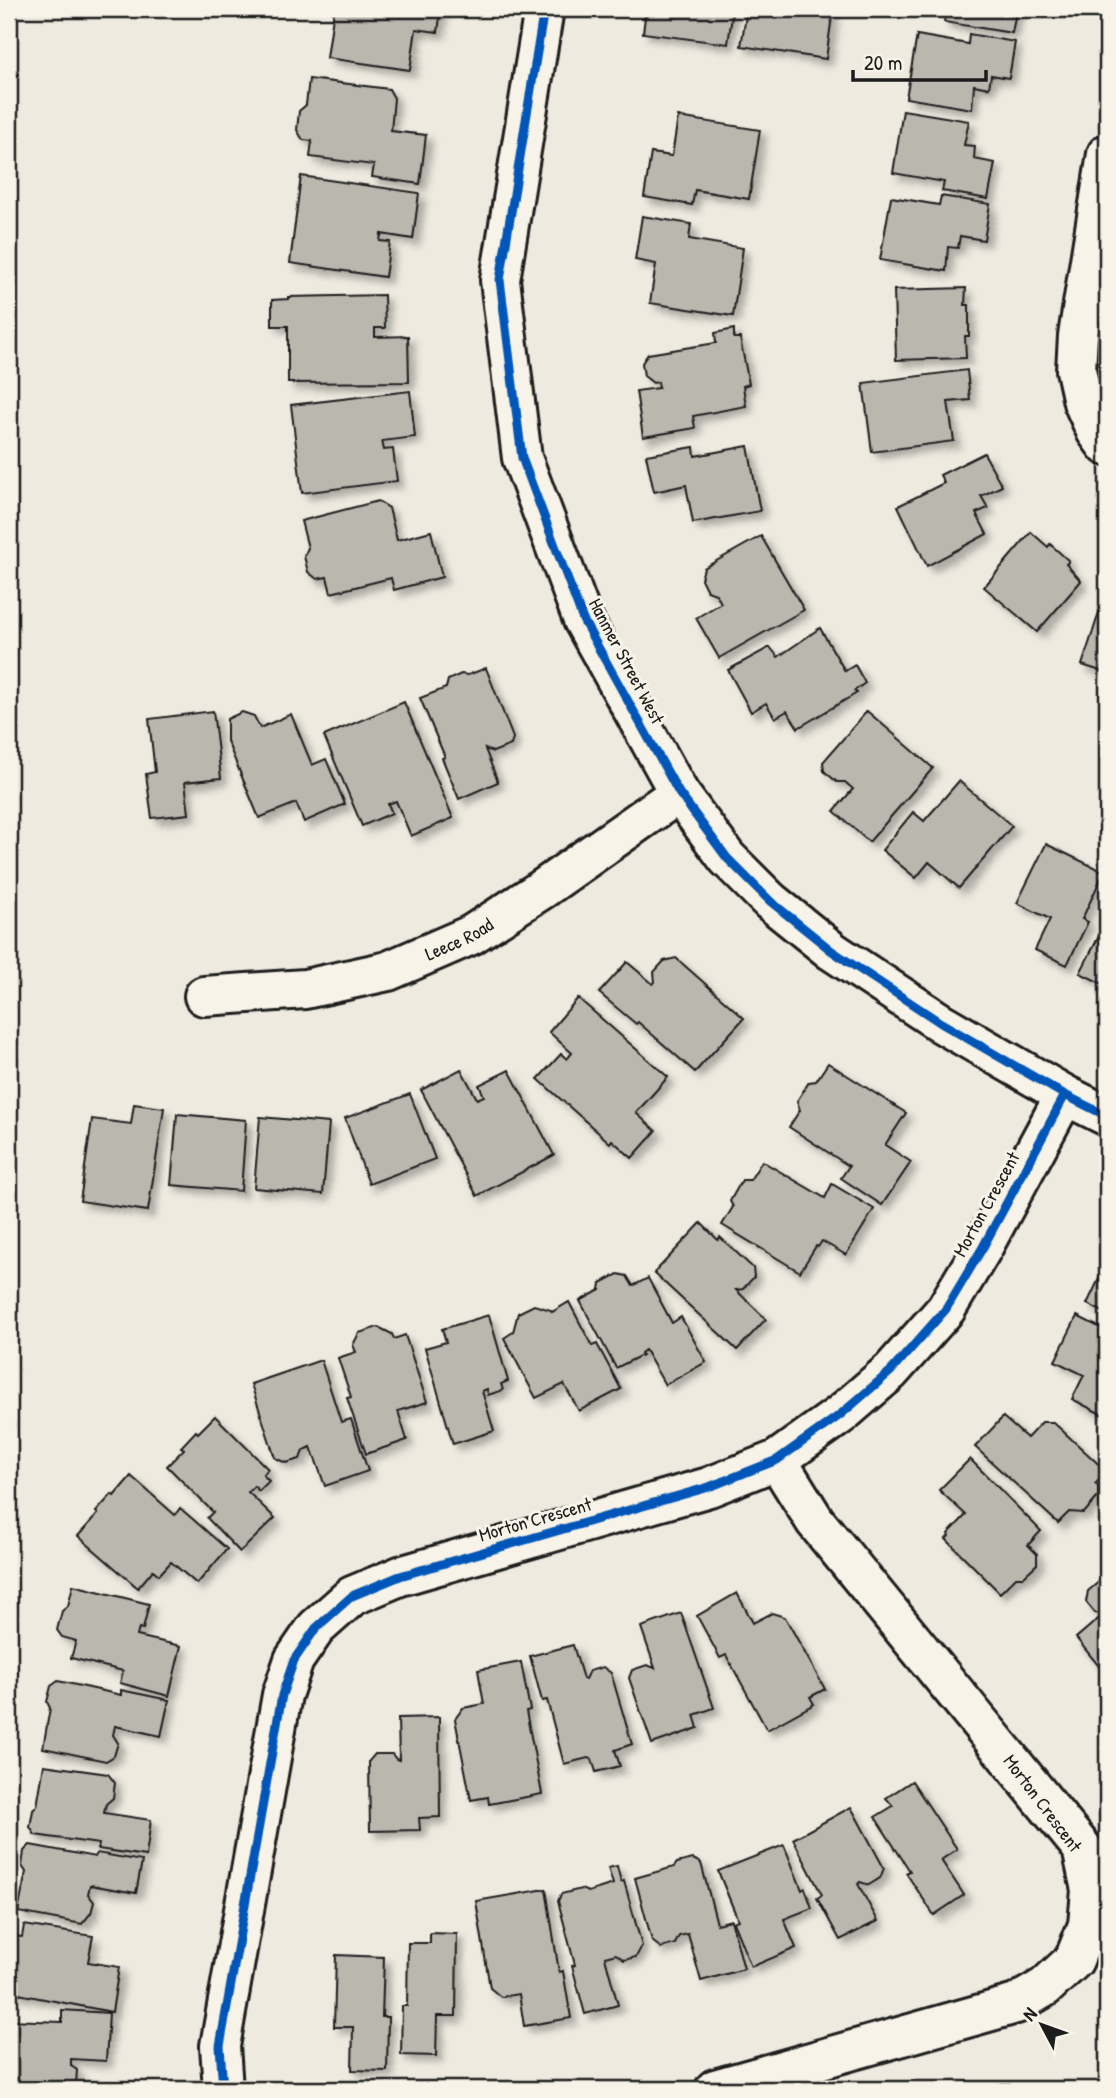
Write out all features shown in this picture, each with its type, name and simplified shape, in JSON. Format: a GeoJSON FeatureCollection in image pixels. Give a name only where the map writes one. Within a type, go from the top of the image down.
{"type":"FeatureCollection","features":[{"type":"Feature","properties":{"kind":"street","name":"Hanmer Street West"},"geometry":{"type":"LineString","coordinates":[[544,9],[500,280],[522,458],[583,620],[679,793],[727,858],[770,901],[832,951],[941,1023],[1065,1095],[1107,1116]]}},
{"type":"Feature","properties":{"kind":"street"},"geometry":{"type":"LineString","coordinates":[[1107,154],[1078,336],[1076,370],[1083,402],[1096,431],[1107,446]]}},
{"type":"Feature","properties":{"kind":"street","name":"Leece Road"},"geometry":{"type":"LineString","coordinates":[[204,996],[305,989],[388,971],[471,935],[544,888],[679,793]]}},
{"type":"Feature","properties":{"kind":"street","name":"Morton Crescent"},"geometry":{"type":"LineString","coordinates":[[223,2089],[220,2046],[282,1695],[294,1660],[316,1628],[352,1596],[400,1576],[709,1487],[777,1460],[840,1415],[891,1371],[946,1309],[984,1247],[1065,1095]]}},
{"type":"Feature","properties":{"kind":"street","name":"Morton Crescent"},"geometry":{"type":"LineString","coordinates":[[715,2089],[1016,2004],[1045,1987],[1074,1960],[1088,1925],[1091,1890],[1082,1848],[815,1521],[777,1460]]}},
{"type":"Feature","properties":{"kind":"building"},"geometry":{"type":"Polygon","coordinates":[[[334,9],[441,9],[438,32],[416,29],[410,70],[327,58],[334,9]]]}},
{"type":"Feature","properties":{"kind":"building"},"geometry":{"type":"Polygon","coordinates":[[[646,9],[733,9],[728,44],[643,33],[646,9]]]}},
{"type":"Feature","properties":{"kind":"building"},"geometry":{"type":"Polygon","coordinates":[[[747,9],[833,9],[826,59],[741,46],[747,9]]]}},
{"type":"Feature","properties":{"kind":"building"},"geometry":{"type":"Polygon","coordinates":[[[946,9],[1020,9],[1016,12],[1012,33],[944,22],[946,9]]]}},
{"type":"Feature","properties":{"kind":"building"},"geometry":{"type":"Polygon","coordinates":[[[969,34],[1015,42],[1009,78],[991,75],[989,88],[974,85],[972,109],[906,98],[917,35],[968,44],[969,34]]]}},
{"type":"Feature","properties":{"kind":"building"},"geometry":{"type":"Polygon","coordinates":[[[309,79],[389,89],[394,98],[391,131],[426,135],[420,184],[372,177],[374,165],[310,157],[312,141],[303,140],[297,130],[299,111],[306,105],[309,79]]]}},
{"type":"Feature","properties":{"kind":"building"},"geometry":{"type":"Polygon","coordinates":[[[903,110],[969,121],[964,145],[975,146],[974,159],[995,163],[988,199],[942,191],[944,182],[893,173],[903,110]]]}},
{"type":"Feature","properties":{"kind":"building"},"geometry":{"type":"Polygon","coordinates":[[[678,117],[760,130],[749,199],[695,190],[692,205],[644,197],[651,153],[672,156],[678,117]]]}},
{"type":"Feature","properties":{"kind":"building"},"geometry":{"type":"Polygon","coordinates":[[[301,176],[419,193],[413,239],[381,234],[380,241],[390,242],[385,277],[290,263],[301,176]]]}},
{"type":"Feature","properties":{"kind":"building"},"geometry":{"type":"Polygon","coordinates":[[[941,196],[990,204],[984,240],[960,236],[958,248],[948,247],[946,271],[880,260],[891,197],[939,205],[941,196]]]}},
{"type":"Feature","properties":{"kind":"building"},"geometry":{"type":"Polygon","coordinates":[[[642,216],[691,224],[689,239],[743,248],[733,316],[650,303],[656,264],[635,260],[642,216]]]}},
{"type":"Feature","properties":{"kind":"building"},"geometry":{"type":"Polygon","coordinates":[[[966,288],[969,336],[965,336],[966,358],[896,360],[894,290],[966,288]]]}},
{"type":"Feature","properties":{"kind":"building"},"geometry":{"type":"Polygon","coordinates":[[[384,295],[385,328],[375,328],[375,337],[408,336],[409,382],[288,383],[288,326],[272,326],[272,300],[288,297],[384,295]]]}},
{"type":"Feature","properties":{"kind":"building"},"geometry":{"type":"Polygon","coordinates":[[[734,329],[734,338],[740,338],[749,384],[743,386],[746,406],[693,416],[695,428],[643,437],[636,391],[659,388],[658,382],[653,383],[644,376],[642,363],[648,354],[716,343],[715,333],[734,329]]]}},
{"type":"Feature","properties":{"kind":"building"},"geometry":{"type":"Polygon","coordinates":[[[967,370],[970,400],[948,402],[954,441],[872,452],[863,383],[967,370]]]}},
{"type":"Feature","properties":{"kind":"building"},"geometry":{"type":"Polygon","coordinates":[[[410,391],[415,437],[382,441],[384,450],[393,449],[397,481],[302,493],[291,405],[410,391]]]}},
{"type":"Feature","properties":{"kind":"building"},"geometry":{"type":"Polygon","coordinates":[[[748,446],[760,511],[693,523],[686,485],[654,492],[646,455],[694,447],[695,456],[748,446]]]}},
{"type":"Feature","properties":{"kind":"building"},"geometry":{"type":"Polygon","coordinates":[[[984,453],[1002,486],[981,496],[988,508],[976,513],[987,534],[927,566],[898,506],[944,483],[940,475],[984,453]]]}},
{"type":"Feature","properties":{"kind":"building"},"geometry":{"type":"Polygon","coordinates":[[[378,501],[389,508],[397,540],[431,531],[442,577],[394,590],[391,578],[331,593],[327,577],[317,579],[308,572],[304,556],[308,548],[301,521],[378,501]]]}},
{"type":"Feature","properties":{"kind":"building"},"geometry":{"type":"Polygon","coordinates":[[[1031,532],[1069,561],[1066,564],[1081,581],[1037,632],[984,587],[1031,532]]]}},
{"type":"Feature","properties":{"kind":"building"},"geometry":{"type":"Polygon","coordinates":[[[761,536],[804,610],[719,658],[696,618],[721,603],[716,594],[707,591],[701,579],[704,568],[761,536]]]}},
{"type":"Feature","properties":{"kind":"building"},"geometry":{"type":"Polygon","coordinates":[[[1107,588],[1107,673],[1082,665],[1107,588]]]}},
{"type":"Feature","properties":{"kind":"building"},"geometry":{"type":"Polygon","coordinates":[[[820,628],[845,671],[855,665],[865,683],[854,691],[857,693],[798,728],[787,711],[775,718],[766,703],[751,712],[728,670],[770,647],[778,657],[820,628]]]}},
{"type":"Feature","properties":{"kind":"building"},"geometry":{"type":"Polygon","coordinates":[[[486,668],[513,738],[511,745],[493,752],[485,749],[498,782],[459,799],[420,698],[446,688],[448,680],[461,674],[468,675],[486,668]]]}},
{"type":"Feature","properties":{"kind":"building"},"geometry":{"type":"Polygon","coordinates":[[[404,702],[453,818],[411,836],[396,801],[388,804],[392,813],[362,826],[324,736],[404,702]]]}},
{"type":"Feature","properties":{"kind":"building"},"geometry":{"type":"Polygon","coordinates":[[[213,711],[221,778],[185,782],[189,814],[152,818],[146,774],[155,772],[149,719],[213,711]]]}},
{"type":"Feature","properties":{"kind":"building"},"geometry":{"type":"Polygon","coordinates":[[[867,711],[933,768],[869,842],[834,811],[853,789],[845,782],[837,782],[824,771],[823,762],[867,711]]]}},
{"type":"Feature","properties":{"kind":"building"},"geometry":{"type":"Polygon","coordinates":[[[242,712],[254,716],[260,728],[291,714],[312,765],[326,759],[345,804],[304,822],[296,803],[259,818],[227,741],[227,719],[242,712]]]}},
{"type":"Feature","properties":{"kind":"building"},"geometry":{"type":"Polygon","coordinates":[[[959,781],[1012,826],[959,888],[929,862],[916,878],[882,850],[913,812],[924,821],[959,781]]]}},
{"type":"Feature","properties":{"kind":"building"},"geometry":{"type":"Polygon","coordinates":[[[1046,844],[1104,872],[1082,919],[1088,922],[1067,965],[1035,950],[1050,919],[1017,903],[1046,844]]]}},
{"type":"Feature","properties":{"kind":"building"},"geometry":{"type":"Polygon","coordinates":[[[1102,930],[1107,932],[1107,986],[1080,973],[1102,930]]]}},
{"type":"Feature","properties":{"kind":"building"},"geometry":{"type":"Polygon","coordinates":[[[676,958],[744,1018],[695,1072],[638,1022],[636,1024],[599,993],[627,962],[653,984],[654,972],[664,961],[676,958]]]}},
{"type":"Feature","properties":{"kind":"building"},"geometry":{"type":"Polygon","coordinates":[[[578,998],[668,1077],[636,1113],[656,1131],[632,1158],[612,1140],[610,1143],[538,1079],[561,1054],[567,1059],[572,1053],[549,1032],[578,998]]]}},
{"type":"Feature","properties":{"kind":"building"},"geometry":{"type":"Polygon","coordinates":[[[828,1063],[906,1113],[885,1145],[911,1162],[882,1205],[841,1178],[849,1166],[789,1127],[800,1110],[797,1101],[809,1082],[816,1081],[828,1063]]]}},
{"type":"Feature","properties":{"kind":"building"},"geometry":{"type":"Polygon","coordinates":[[[461,1069],[477,1099],[484,1096],[479,1085],[509,1070],[554,1155],[477,1196],[421,1090],[461,1069]]]}},
{"type":"Feature","properties":{"kind":"building"},"geometry":{"type":"Polygon","coordinates":[[[410,1094],[435,1159],[369,1184],[345,1118],[410,1094]]]}},
{"type":"Feature","properties":{"kind":"building"},"geometry":{"type":"Polygon","coordinates":[[[134,1104],[164,1108],[148,1211],[80,1201],[92,1119],[131,1124],[134,1104]]]}},
{"type":"Feature","properties":{"kind":"building"},"geometry":{"type":"Polygon","coordinates":[[[177,1114],[246,1120],[241,1191],[171,1185],[177,1114]]]}},
{"type":"Feature","properties":{"kind":"building"},"geometry":{"type":"Polygon","coordinates":[[[260,1117],[329,1123],[323,1194],[254,1188],[260,1117]]]}},
{"type":"Feature","properties":{"kind":"building"},"geometry":{"type":"Polygon","coordinates":[[[762,1161],[825,1198],[832,1184],[874,1209],[846,1255],[822,1241],[800,1272],[722,1225],[733,1207],[730,1201],[742,1180],[750,1180],[762,1161]]]}},
{"type":"Feature","properties":{"kind":"building"},"geometry":{"type":"Polygon","coordinates":[[[701,1223],[753,1268],[754,1277],[743,1289],[736,1290],[766,1319],[737,1350],[654,1273],[701,1223]]]}},
{"type":"Feature","properties":{"kind":"building"},"geometry":{"type":"Polygon","coordinates":[[[1107,1262],[1107,1314],[1087,1304],[1107,1262]]]}},
{"type":"Feature","properties":{"kind":"building"},"geometry":{"type":"Polygon","coordinates":[[[618,1274],[627,1276],[633,1286],[648,1278],[672,1323],[681,1317],[706,1362],[665,1385],[645,1350],[642,1355],[616,1368],[580,1301],[600,1290],[601,1283],[618,1274]]]}},
{"type":"Feature","properties":{"kind":"building"},"geometry":{"type":"Polygon","coordinates":[[[569,1302],[592,1346],[597,1344],[621,1389],[579,1411],[564,1384],[536,1398],[504,1338],[513,1332],[518,1313],[534,1305],[552,1312],[569,1302]]]}},
{"type":"Feature","properties":{"kind":"building"},"geometry":{"type":"Polygon","coordinates":[[[489,1315],[508,1381],[501,1384],[503,1390],[488,1395],[487,1389],[482,1391],[494,1431],[453,1444],[425,1348],[446,1342],[442,1329],[489,1315]]]}},
{"type":"Feature","properties":{"kind":"building"},"geometry":{"type":"Polygon","coordinates":[[[1077,1316],[1107,1331],[1107,1417],[1072,1399],[1084,1375],[1055,1361],[1077,1316]]]}},
{"type":"Feature","properties":{"kind":"building"},"geometry":{"type":"Polygon","coordinates":[[[378,1327],[392,1334],[394,1339],[405,1335],[427,1402],[398,1411],[407,1440],[366,1454],[347,1398],[351,1397],[338,1358],[356,1352],[353,1345],[359,1333],[378,1327]]]}},
{"type":"Feature","properties":{"kind":"building"},"geometry":{"type":"Polygon","coordinates":[[[321,1360],[341,1422],[351,1419],[368,1471],[325,1486],[311,1447],[303,1451],[300,1459],[286,1463],[275,1458],[251,1384],[321,1360]]]}},
{"type":"Feature","properties":{"kind":"building"},"geometry":{"type":"Polygon","coordinates":[[[215,1416],[268,1469],[263,1475],[269,1481],[259,1491],[254,1486],[248,1492],[275,1518],[240,1552],[207,1518],[213,1512],[167,1466],[184,1449],[181,1447],[196,1431],[198,1433],[215,1416]]]}},
{"type":"Feature","properties":{"kind":"building"},"geometry":{"type":"Polygon","coordinates":[[[1003,1417],[1027,1438],[1042,1422],[1053,1422],[1107,1472],[1095,1484],[1098,1486],[1098,1497],[1084,1513],[1069,1512],[1058,1523],[975,1447],[1003,1417]]]}},
{"type":"Feature","properties":{"kind":"building"},"geometry":{"type":"Polygon","coordinates":[[[970,1459],[1041,1531],[1028,1545],[1037,1554],[1037,1564],[1023,1577],[1016,1577],[1000,1593],[946,1539],[966,1515],[939,1490],[970,1459]]]}},
{"type":"Feature","properties":{"kind":"building"},"geometry":{"type":"Polygon","coordinates":[[[131,1476],[175,1515],[180,1508],[227,1549],[197,1584],[171,1562],[159,1575],[153,1570],[138,1588],[78,1536],[98,1514],[96,1512],[131,1476]]]}},
{"type":"Feature","properties":{"kind":"building"},"geometry":{"type":"Polygon","coordinates":[[[1107,1575],[1107,1665],[1102,1670],[1076,1638],[1104,1614],[1095,1613],[1086,1602],[1088,1591],[1107,1575]]]}},
{"type":"Feature","properties":{"kind":"building"},"geometry":{"type":"Polygon","coordinates":[[[73,1585],[149,1604],[143,1629],[139,1628],[137,1636],[181,1646],[169,1696],[120,1683],[123,1671],[71,1658],[76,1641],[62,1637],[57,1630],[62,1611],[68,1606],[73,1585]]]}},
{"type":"Feature","properties":{"kind":"building"},"geometry":{"type":"Polygon","coordinates":[[[737,1593],[753,1623],[772,1613],[785,1617],[825,1689],[810,1697],[814,1704],[767,1730],[726,1655],[720,1658],[697,1616],[737,1593]]]}},
{"type":"Feature","properties":{"kind":"building"},"geometry":{"type":"Polygon","coordinates":[[[681,1613],[714,1708],[694,1715],[698,1728],[652,1744],[629,1678],[632,1670],[647,1665],[655,1668],[641,1627],[681,1613]]]}},
{"type":"Feature","properties":{"kind":"building"},"geometry":{"type":"Polygon","coordinates":[[[573,1645],[583,1679],[589,1671],[603,1667],[611,1673],[632,1744],[615,1750],[620,1766],[596,1772],[592,1759],[588,1758],[564,1764],[547,1700],[542,1701],[530,1656],[573,1645]]]}},
{"type":"Feature","properties":{"kind":"building"},"geometry":{"type":"Polygon","coordinates":[[[521,1662],[530,1710],[526,1711],[542,1794],[489,1804],[488,1797],[471,1800],[455,1719],[463,1708],[484,1704],[478,1670],[521,1662]]]}},
{"type":"Feature","properties":{"kind":"building"},"geometry":{"type":"Polygon","coordinates":[[[58,1681],[121,1695],[121,1690],[169,1700],[161,1736],[115,1726],[113,1735],[118,1743],[114,1756],[106,1761],[43,1748],[50,1708],[47,1702],[51,1686],[58,1681]]]}},
{"type":"Feature","properties":{"kind":"building"},"geometry":{"type":"Polygon","coordinates":[[[439,1717],[440,1817],[419,1818],[420,1830],[370,1831],[369,1761],[375,1754],[392,1754],[399,1760],[398,1718],[439,1717]]]}},
{"type":"Feature","properties":{"kind":"building"},"geometry":{"type":"Polygon","coordinates":[[[44,1765],[108,1774],[115,1783],[113,1798],[106,1804],[104,1813],[151,1820],[146,1856],[98,1849],[99,1844],[35,1835],[30,1827],[33,1810],[37,1806],[44,1765]]]}},
{"type":"Feature","properties":{"kind":"building"},"geometry":{"type":"Polygon","coordinates":[[[912,1781],[957,1849],[941,1860],[964,1895],[934,1915],[906,1873],[910,1871],[875,1817],[893,1806],[886,1798],[912,1781]]]}},
{"type":"Feature","properties":{"kind":"building"},"geometry":{"type":"Polygon","coordinates":[[[851,1807],[884,1868],[880,1878],[869,1885],[860,1882],[858,1884],[878,1921],[840,1940],[817,1898],[822,1895],[793,1839],[851,1807]]]}},
{"type":"Feature","properties":{"kind":"building"},"geometry":{"type":"Polygon","coordinates":[[[30,1845],[95,1857],[97,1853],[142,1861],[136,1893],[90,1885],[88,1894],[94,1902],[91,1913],[82,1924],[18,1912],[26,1872],[22,1866],[24,1851],[30,1845]]]}},
{"type":"Feature","properties":{"kind":"building"},"geometry":{"type":"Polygon","coordinates":[[[784,1845],[812,1908],[784,1919],[796,1948],[751,1967],[733,1922],[738,1920],[718,1871],[784,1845]]]}},
{"type":"Feature","properties":{"kind":"building"},"geometry":{"type":"Polygon","coordinates":[[[693,1859],[701,1863],[717,1924],[731,1920],[744,1969],[701,1981],[688,1934],[679,1936],[675,1944],[661,1948],[652,1941],[635,1878],[693,1859]]]}},
{"type":"Feature","properties":{"kind":"building"},"geometry":{"type":"Polygon","coordinates":[[[617,1866],[621,1882],[624,1881],[642,1946],[636,1957],[624,1960],[616,1954],[605,1957],[618,2005],[585,2014],[558,1901],[561,1894],[581,1889],[588,1892],[613,1884],[608,1868],[617,1866]]]}},
{"type":"Feature","properties":{"kind":"building"},"geometry":{"type":"Polygon","coordinates":[[[546,1889],[559,1972],[563,1971],[571,2018],[524,2026],[519,1994],[501,1997],[490,1988],[476,1901],[546,1889]]]}},
{"type":"Feature","properties":{"kind":"building"},"geometry":{"type":"Polygon","coordinates":[[[24,1925],[93,1936],[88,1962],[119,1967],[112,2012],[13,1993],[16,1974],[9,1972],[9,1938],[22,1937],[24,1925]]]}},
{"type":"Feature","properties":{"kind":"building"},"geometry":{"type":"Polygon","coordinates":[[[430,1933],[457,1934],[456,2016],[437,2016],[436,2056],[401,2055],[402,2006],[407,2006],[408,1943],[430,1943],[430,1933]]]}},
{"type":"Feature","properties":{"kind":"building"},"geometry":{"type":"Polygon","coordinates":[[[336,1955],[384,1957],[382,2017],[388,2017],[387,2071],[352,2070],[353,2027],[334,2027],[336,1955]]]}},
{"type":"Feature","properties":{"kind":"building"},"geometry":{"type":"Polygon","coordinates":[[[62,2010],[109,2013],[106,2061],[71,2059],[71,2066],[77,2070],[76,2084],[71,2089],[9,2089],[9,2020],[62,2022],[62,2010]]]}},
{"type":"Feature","properties":{"kind":"cycle path"},"geometry":{"type":"LineString","coordinates":[[544,9],[500,280],[522,458],[583,620],[679,793],[727,858],[770,901],[832,951],[941,1023],[1065,1095],[1107,1116]]}},
{"type":"Feature","properties":{"kind":"cycle path"},"geometry":{"type":"LineString","coordinates":[[223,2089],[220,2046],[282,1695],[294,1660],[316,1628],[352,1596],[400,1576],[709,1487],[777,1460],[840,1415],[891,1371],[946,1309],[983,1247],[1065,1095]]}}]}
